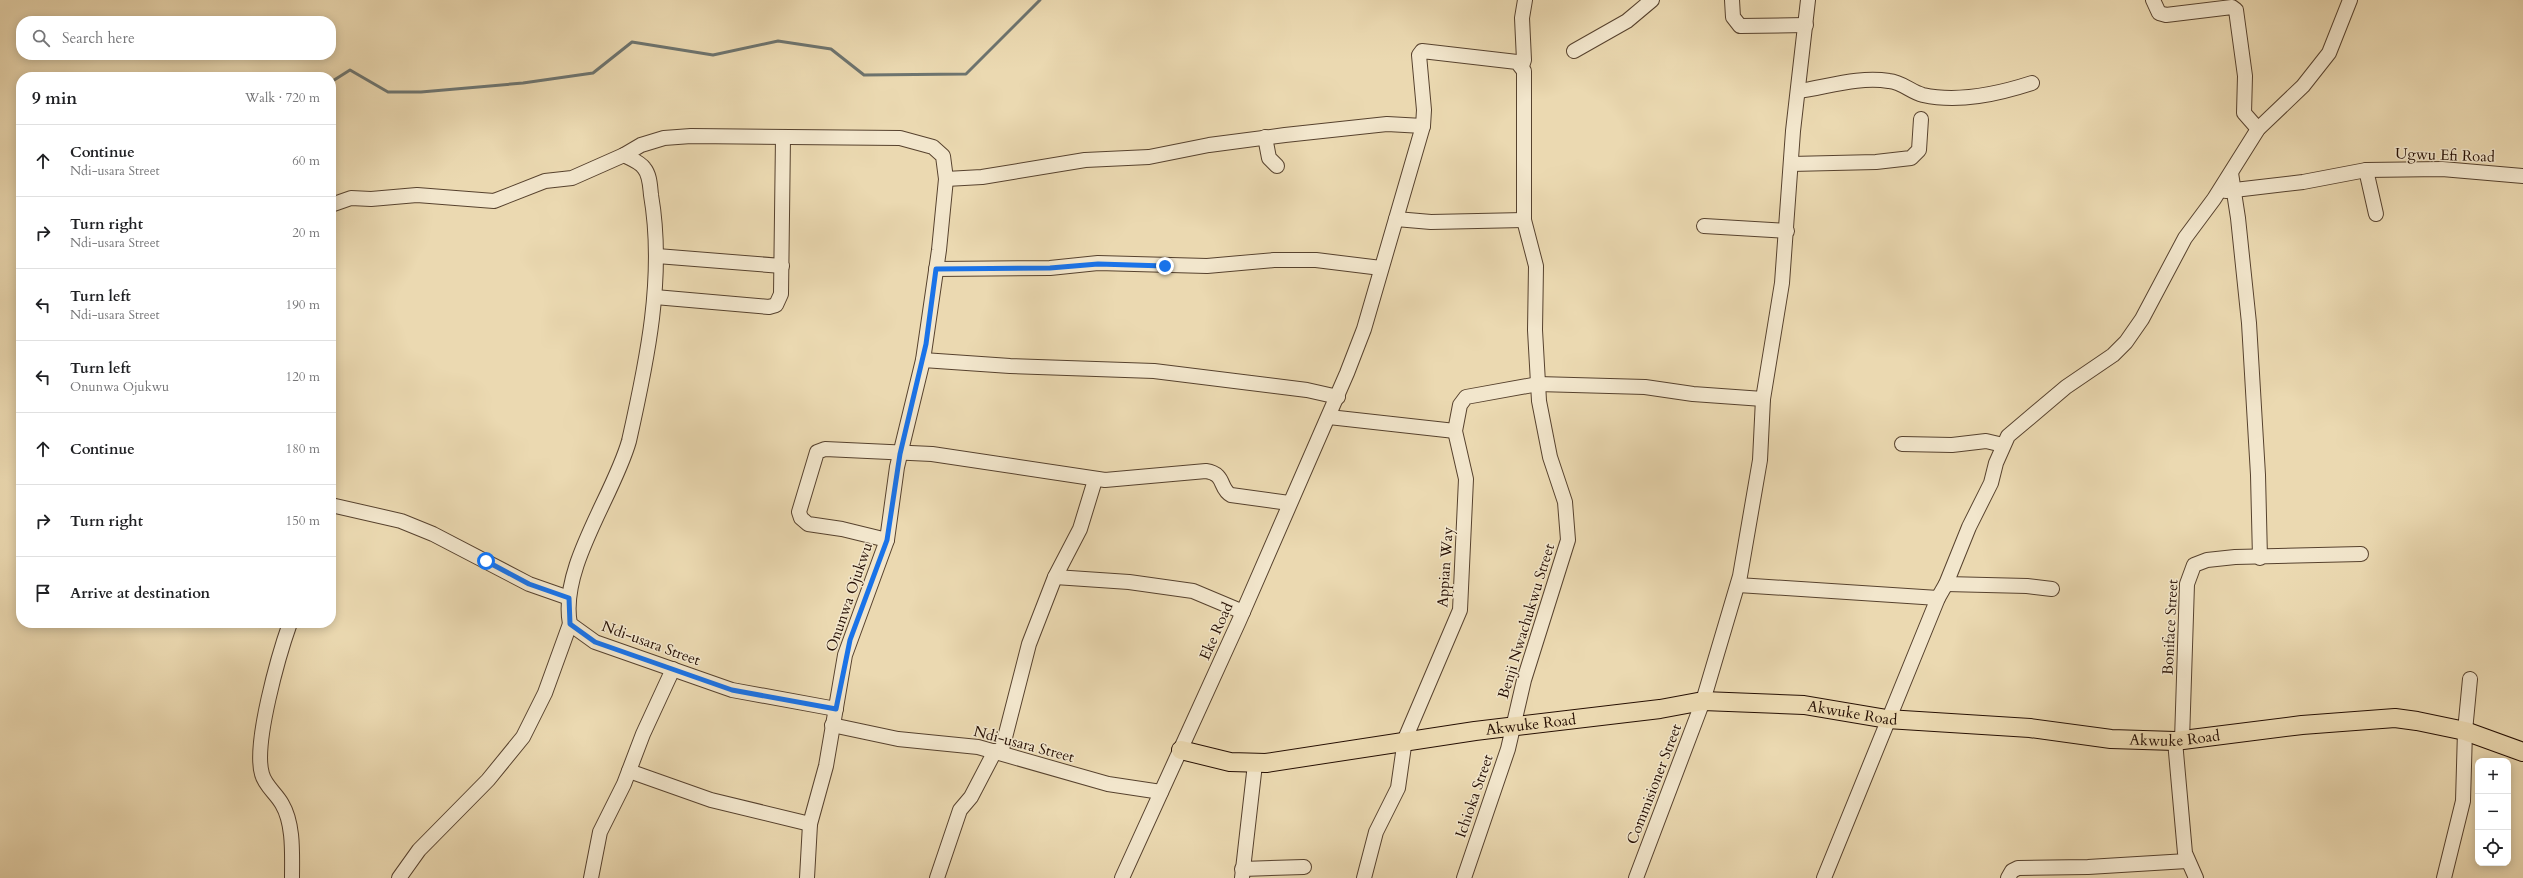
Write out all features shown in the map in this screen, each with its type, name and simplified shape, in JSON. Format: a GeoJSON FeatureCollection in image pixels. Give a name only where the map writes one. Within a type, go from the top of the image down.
{"type":"FeatureCollection","features":[{"type":"Feature","properties":{"kind":"main road","name":"Akwuke Road"},"geometry":{"type":"LineString","coordinates":[[1181,750],[1230,762],[1255,764],[1404,743],[1515,725],[1660,709],[1703,701],[1815,706],[1887,719],[2030,728],[2111,739],[2178,741],[2302,725],[2378,719],[2417,721],[2465,731],[2523,752]]}},
{"type":"Feature","properties":{"kind":"street","name":"Benji Nwachukwu Street"},"geometry":{"type":"LineString","coordinates":[[1515,725],[1524,680],[1568,540],[1566,502],[1553,469],[1547,445],[1538,384],[1536,266],[1524,220],[1526,85],[1522,66],[1524,60],[1522,18],[1525,0]]}},
{"type":"Feature","properties":{"kind":"street"},"geometry":{"type":"LineString","coordinates":[[1574,51],[1628,21],[1652,0]]}},
{"type":"Feature","properties":{"kind":"street"},"geometry":{"type":"LineString","coordinates":[[1732,0],[1733,18],[1740,26],[1806,25]]}},
{"type":"Feature","properties":{"kind":"street","name":"Commisioner Street"},"geometry":{"type":"LineString","coordinates":[[1636,878],[1703,701],[1738,585],[1760,460],[1763,399],[1778,310],[1787,231],[1791,164],[1808,0]]}},
{"type":"Feature","properties":{"kind":"street"},"geometry":{"type":"LineString","coordinates":[[2154,0],[2159,13],[2166,16],[2232,7],[2236,10],[2245,76],[2244,112],[2258,129]]}},
{"type":"Feature","properties":{"kind":"street"},"geometry":{"type":"LineString","coordinates":[[1824,878],[1887,719],[1938,598],[1946,584],[1969,527],[1991,483],[2003,445],[2008,436],[2066,387],[2113,355],[2126,342],[2142,319],[2185,238],[2231,173],[2258,129],[2316,72],[2331,48],[2350,0]]}},
{"type":"Feature","properties":{"kind":"street","name":"Eke Road"},"geometry":{"type":"LineString","coordinates":[[1122,878],[1181,750],[1338,397],[1364,329],[1423,126],[1424,110],[1419,55],[1422,51],[1509,61],[1522,66]]}},
{"type":"Feature","properties":{"kind":"street"},"geometry":{"type":"LineString","coordinates":[[1798,91],[1846,82],[1875,80],[1900,83],[1923,95],[1963,97],[1989,95],[2032,84]]}},
{"type":"Feature","properties":{"kind":"street"},"geometry":{"type":"LineString","coordinates":[[1791,164],[1876,162],[1912,158],[1919,150],[1922,119]]}},
{"type":"Feature","properties":{"kind":"street"},"geometry":{"type":"LineString","coordinates":[[946,179],[990,176],[1085,160],[1149,157],[1265,137],[1387,124],[1423,126]]}},
{"type":"Feature","properties":{"kind":"street","name":"Onunwa Ojukwu"},"geometry":{"type":"LineString","coordinates":[[336,203],[351,198],[371,199],[417,195],[494,200],[545,181],[572,178],[624,155],[641,145],[664,138],[691,136],[884,137],[926,144],[933,147],[943,156],[946,179],[936,269],[923,360],[900,454],[887,540],[850,640],[832,725],[826,766],[810,824],[807,878]]}},
{"type":"Feature","properties":{"kind":"street"},"geometry":{"type":"LineString","coordinates":[[655,297],[774,306],[778,302],[781,294],[782,266],[783,137]]}},
{"type":"Feature","properties":{"kind":"street"},"geometry":{"type":"LineString","coordinates":[[1265,137],[1269,158],[1277,166]]}},
{"type":"Feature","properties":{"kind":"street"},"geometry":{"type":"LineString","coordinates":[[398,878],[419,850],[488,780],[523,737],[545,693],[570,624],[569,598],[589,534],[623,463],[635,415],[655,297],[657,256],[655,213],[647,174],[640,164],[624,155]]}},
{"type":"Feature","properties":{"kind":"street","name":"Ugwu Efi Road"},"geometry":{"type":"LineString","coordinates":[[2220,189],[2235,191],[2303,182],[2366,170],[2442,169],[2523,176]]}},
{"type":"Feature","properties":{"kind":"street"},"geometry":{"type":"LineString","coordinates":[[2366,170],[2376,214]]}},
{"type":"Feature","properties":{"kind":"street"},"geometry":{"type":"LineString","coordinates":[[2231,173],[2235,191],[2249,323],[2258,475],[2260,558]]}},
{"type":"Feature","properties":{"kind":"street"},"geometry":{"type":"LineString","coordinates":[[1396,219],[1432,222],[1524,220]]}},
{"type":"Feature","properties":{"kind":"street"},"geometry":{"type":"LineString","coordinates":[[1704,226],[1787,231]]}},
{"type":"Feature","properties":{"kind":"street"},"geometry":{"type":"LineString","coordinates":[[657,256],[782,266]]}},
{"type":"Feature","properties":{"kind":"street"},"geometry":{"type":"LineString","coordinates":[[936,269],[1050,268],[1098,264],[1200,266],[1316,260],[1381,268]]}},
{"type":"Feature","properties":{"kind":"street"},"geometry":{"type":"LineString","coordinates":[[923,360],[1010,366],[1154,370],[1307,390],[1338,397]]}},
{"type":"Feature","properties":{"kind":"street"},"geometry":{"type":"LineString","coordinates":[[1329,417],[1455,431],[1460,405],[1466,397],[1538,384],[1645,387],[1693,394],[1763,399]]}},
{"type":"Feature","properties":{"kind":"street","name":"Appian Way"},"geometry":{"type":"LineString","coordinates":[[1364,878],[1376,832],[1398,788],[1404,743],[1460,610],[1466,479],[1455,431]]}},
{"type":"Feature","properties":{"kind":"street"},"geometry":{"type":"LineString","coordinates":[[1902,444],[1952,445],[1986,441],[2003,445]]}},
{"type":"Feature","properties":{"kind":"street"},"geometry":{"type":"LineString","coordinates":[[887,540],[842,529],[808,524],[801,518],[799,512],[817,452],[824,449],[957,457],[1095,480],[1116,480],[1206,471],[1212,472],[1221,479],[1227,493],[1231,495],[1290,503]]}},
{"type":"Feature","properties":{"kind":"street"},"geometry":{"type":"LineString","coordinates":[[937,878],[960,810],[971,797],[998,752],[1029,644],[1055,577],[1080,529],[1095,480]]}},
{"type":"Feature","properties":{"kind":"street"},"geometry":{"type":"LineString","coordinates":[[336,506],[400,521],[433,534],[529,584],[569,598]]}},
{"type":"Feature","properties":{"kind":"street","name":"Boniface Street"},"geometry":{"type":"LineString","coordinates":[[2196,878],[2187,861],[2178,741],[2187,584],[2194,565],[2206,560],[2235,557],[2260,558],[2361,554]]}},
{"type":"Feature","properties":{"kind":"street"},"geometry":{"type":"LineString","coordinates":[[1055,577],[1129,582],[1193,591],[1242,612]]}},
{"type":"Feature","properties":{"kind":"street"},"geometry":{"type":"LineString","coordinates":[[1946,584],[2027,586],[2052,589]]}},
{"type":"Feature","properties":{"kind":"street"},"geometry":{"type":"LineString","coordinates":[[1738,585],[1938,598]]}},
{"type":"Feature","properties":{"kind":"street","name":"Ndi-usara Street"},"geometry":{"type":"LineString","coordinates":[[570,624],[595,642],[732,690],[836,709]]}},
{"type":"Feature","properties":{"kind":"street"},"geometry":{"type":"LineString","coordinates":[[288,628],[278,661],[269,700],[260,764],[264,780],[287,812],[292,878]]}},
{"type":"Feature","properties":{"kind":"street"},"geometry":{"type":"LineString","coordinates":[[591,878],[597,842],[673,669]]}},
{"type":"Feature","properties":{"kind":"street"},"geometry":{"type":"LineString","coordinates":[[2444,878],[2464,800],[2465,731],[2470,679]]}},
{"type":"Feature","properties":{"kind":"street","name":"Ndi-usara Street"},"geometry":{"type":"LineString","coordinates":[[832,725],[898,739],[998,752],[1101,782],[1161,792]]}},
{"type":"Feature","properties":{"kind":"street","name":"Ichioka Street"},"geometry":{"type":"LineString","coordinates":[[1464,878],[1515,725]]}},
{"type":"Feature","properties":{"kind":"street"},"geometry":{"type":"LineString","coordinates":[[1255,764],[1242,874],[1304,866]]}},
{"type":"Feature","properties":{"kind":"street"},"geometry":{"type":"LineString","coordinates":[[629,772],[711,800],[810,824]]}},
{"type":"Feature","properties":{"kind":"street"},"geometry":{"type":"LineString","coordinates":[[2008,878],[2012,871],[2018,868],[2088,867],[2187,861]]}},
{"type":"Feature","properties":{"kind":"waterway"},"geometry":{"type":"LineString","coordinates":[[336,79],[350,70],[388,92],[421,92],[523,83],[593,73],[632,42],[713,55],[778,41],[831,49],[864,75],[966,74],[1040,0]]}},
{"type":"Feature","properties":{"kind":"route"},"geometry":{"type":"LineString","coordinates":[[486,561],[529,584],[569,598],[570,624],[595,642],[732,690],[836,709],[845,655],[887,540],[897,467],[926,344],[936,269],[993,270],[1050,268],[1098,264],[1165,266]]}}]}
